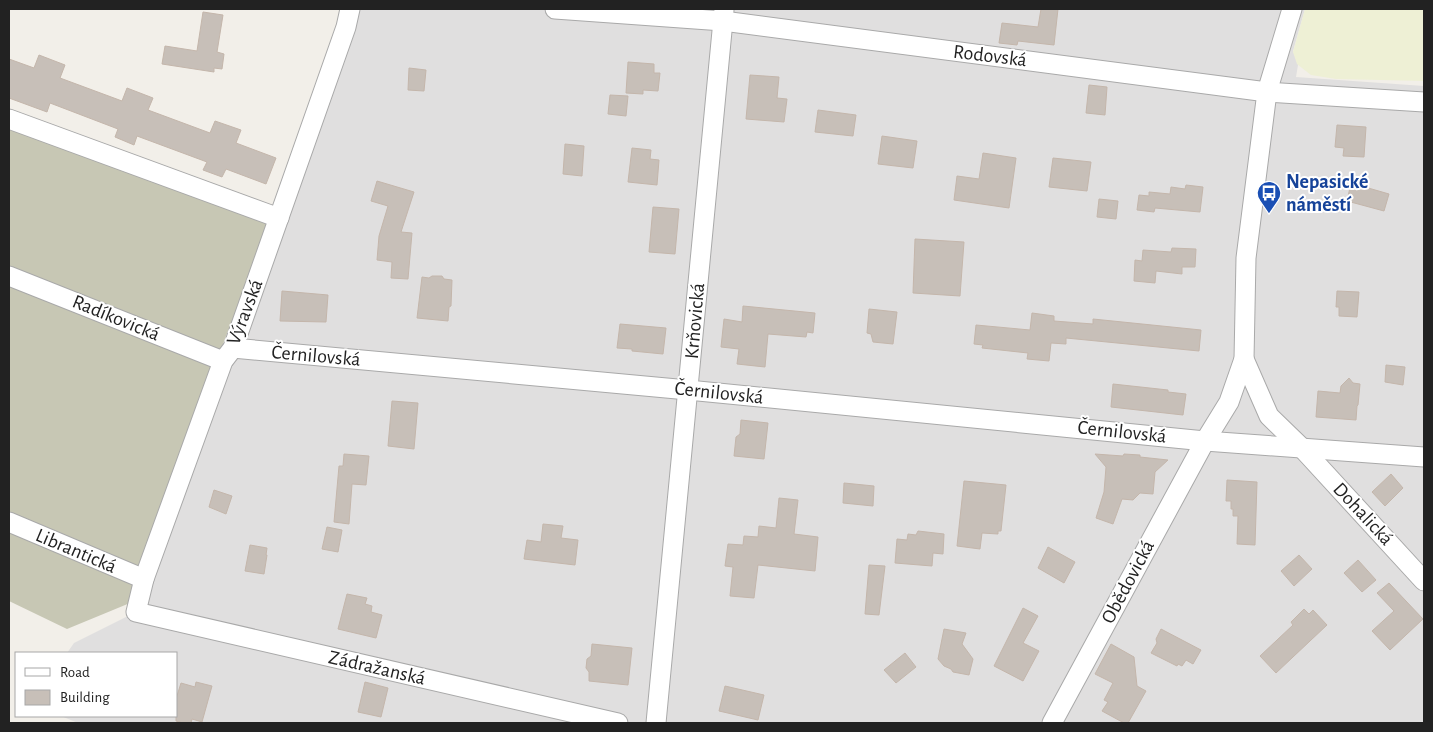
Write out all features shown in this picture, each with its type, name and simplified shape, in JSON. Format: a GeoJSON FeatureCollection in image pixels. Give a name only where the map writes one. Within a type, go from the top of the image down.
{"type":"FeatureCollection","features":[{"type":"Feature","properties":{"kind":"street","name":"Výravská"},"geometry":{"type":"LineString","coordinates":[[136,612],[144,579],[280,218],[346,27],[350,9]]}},
{"type":"Feature","properties":{"kind":"street","name":"Rodovská"},"geometry":{"type":"LineString","coordinates":[[555,9],[724,15],[1267,92],[1424,102]]}},
{"type":"Feature","properties":{"kind":"street"},"geometry":{"type":"LineString","coordinates":[[1292,9],[1267,92],[1246,258],[1244,359],[1229,402],[1205,440],[1424,457]]}},
{"type":"Feature","properties":{"kind":"street","name":"Krňovická"},"geometry":{"type":"LineString","coordinates":[[656,723],[724,15]]}},
{"type":"Feature","properties":{"kind":"street"},"geometry":{"type":"LineString","coordinates":[[9,119],[280,218]]}},
{"type":"Feature","properties":{"kind":"street","name":"Radíkovická"},"geometry":{"type":"LineString","coordinates":[[9,276],[228,354]]}},
{"type":"Feature","properties":{"kind":"street","name":"Černilovská"},"geometry":{"type":"LineString","coordinates":[[228,354],[688,390],[1205,440]]}},
{"type":"Feature","properties":{"kind":"street"},"geometry":{"type":"LineString","coordinates":[[1244,359],[1269,416],[1301,447]]}},
{"type":"Feature","properties":{"kind":"street","name":"Obědovická"},"geometry":{"type":"LineString","coordinates":[[1052,723],[1205,440]]}},
{"type":"Feature","properties":{"kind":"street","name":"Dohalická"},"geometry":{"type":"LineString","coordinates":[[1301,447],[1424,581]]}},
{"type":"Feature","properties":{"kind":"street","name":"Librantická"},"geometry":{"type":"LineString","coordinates":[[9,522],[144,579]]}},
{"type":"Feature","properties":{"kind":"street","name":"Zádražanská"},"geometry":{"type":"LineString","coordinates":[[136,612],[618,723]]}},
{"type":"Feature","properties":{"kind":"shaded area"},"geometry":{"type":"Polygon","coordinates":[[[350,9],[1305,9],[1293,51],[1298,65],[1296,77],[1424,86],[1424,723],[78,723],[63,717],[178,717],[178,652],[68,652],[74,643],[136,612],[350,9]]]}},
{"type":"Feature","properties":{"kind":"shaded area"},"geometry":{"type":"Polygon","coordinates":[[[1305,9],[1424,9],[1424,81],[1336,79],[1311,75],[1297,64],[1293,52],[1305,9]]]}},
{"type":"Feature","properties":{"kind":"shaded area"},"geometry":{"type":"Polygon","coordinates":[[[9,126],[272,225],[226,336],[130,603],[67,629],[9,601],[9,126]]]}},
{"type":"Feature","properties":{"kind":"building"},"geometry":{"type":"Polygon","coordinates":[[[1041,9],[1058,9],[1054,45],[1018,41],[1017,45],[999,43],[1002,23],[1038,27],[1041,9]]]}},
{"type":"Feature","properties":{"kind":"building"},"geometry":{"type":"Polygon","coordinates":[[[203,12],[223,15],[217,52],[224,54],[222,69],[214,68],[214,72],[162,64],[165,46],[197,51],[203,12]]]}},
{"type":"Feature","properties":{"kind":"building"},"geometry":{"type":"Polygon","coordinates":[[[39,55],[65,65],[60,78],[122,101],[127,88],[153,98],[148,110],[210,133],[215,121],[241,130],[236,143],[276,158],[266,184],[226,169],[222,177],[203,170],[207,162],[137,136],[134,145],[115,137],[118,129],[50,103],[47,112],[9,98],[9,59],[34,68],[39,55]]]}},
{"type":"Feature","properties":{"kind":"building"},"geometry":{"type":"Polygon","coordinates":[[[628,62],[654,64],[654,73],[660,73],[658,91],[643,90],[643,94],[626,93],[628,62]]]}},
{"type":"Feature","properties":{"kind":"building"},"geometry":{"type":"Polygon","coordinates":[[[409,68],[426,70],[424,91],[408,90],[409,68]]]}},
{"type":"Feature","properties":{"kind":"building"},"geometry":{"type":"Polygon","coordinates":[[[750,75],[779,77],[777,98],[787,99],[784,122],[746,119],[750,75]]]}},
{"type":"Feature","properties":{"kind":"building"},"geometry":{"type":"Polygon","coordinates":[[[1089,85],[1107,87],[1105,115],[1086,113],[1089,85]]]}},
{"type":"Feature","properties":{"kind":"building"},"geometry":{"type":"Polygon","coordinates":[[[610,95],[628,96],[626,116],[608,114],[610,95]]]}},
{"type":"Feature","properties":{"kind":"building"},"geometry":{"type":"Polygon","coordinates":[[[818,110],[856,115],[853,136],[815,132],[818,110]]]}},
{"type":"Feature","properties":{"kind":"building"},"geometry":{"type":"Polygon","coordinates":[[[1337,125],[1366,127],[1364,157],[1343,156],[1344,148],[1335,147],[1337,125]]]}},
{"type":"Feature","properties":{"kind":"building"},"geometry":{"type":"Polygon","coordinates":[[[882,136],[917,141],[913,168],[878,164],[882,136]]]}},
{"type":"Feature","properties":{"kind":"building"},"geometry":{"type":"Polygon","coordinates":[[[565,144],[584,146],[582,176],[563,174],[565,144]]]}},
{"type":"Feature","properties":{"kind":"building"},"geometry":{"type":"Polygon","coordinates":[[[632,148],[651,150],[650,159],[659,160],[657,185],[628,182],[632,148]]]}},
{"type":"Feature","properties":{"kind":"building"},"geometry":{"type":"Polygon","coordinates":[[[983,153],[1016,158],[1009,208],[954,200],[957,176],[979,179],[983,153]]]}},
{"type":"Feature","properties":{"kind":"building"},"geometry":{"type":"Polygon","coordinates":[[[1053,158],[1091,162],[1087,191],[1049,187],[1053,158]]]}},
{"type":"Feature","properties":{"kind":"building"},"geometry":{"type":"Polygon","coordinates":[[[377,181],[414,192],[401,232],[412,233],[408,279],[391,278],[392,262],[377,260],[379,236],[388,206],[371,201],[377,181]]]}},
{"type":"Feature","properties":{"kind":"building"},"geometry":{"type":"Polygon","coordinates":[[[1351,183],[1389,194],[1384,211],[1347,201],[1351,183]]]}},
{"type":"Feature","properties":{"kind":"building"},"geometry":{"type":"Polygon","coordinates":[[[1186,185],[1203,187],[1200,212],[1155,208],[1154,212],[1137,210],[1139,195],[1149,196],[1149,192],[1170,194],[1171,187],[1185,189],[1186,185]]]}},
{"type":"Feature","properties":{"kind":"building"},"geometry":{"type":"Polygon","coordinates":[[[1099,199],[1118,201],[1116,219],[1097,217],[1099,199]]]}},
{"type":"Feature","properties":{"kind":"building"},"geometry":{"type":"Polygon","coordinates":[[[653,207],[679,209],[675,254],[649,252],[653,207]]]}},
{"type":"Feature","properties":{"kind":"building"},"geometry":{"type":"Polygon","coordinates":[[[915,239],[964,242],[960,296],[913,293],[915,239]]]}},
{"type":"Feature","properties":{"kind":"building"},"geometry":{"type":"Polygon","coordinates":[[[1172,248],[1196,249],[1195,267],[1182,267],[1182,274],[1156,271],[1155,283],[1134,281],[1135,260],[1142,261],[1143,250],[1171,252],[1172,248]]]}},
{"type":"Feature","properties":{"kind":"building"},"geometry":{"type":"Polygon","coordinates":[[[432,276],[442,276],[444,279],[452,280],[451,306],[449,307],[448,321],[417,318],[422,277],[429,278],[432,276]]]}},
{"type":"Feature","properties":{"kind":"building"},"geometry":{"type":"Polygon","coordinates":[[[282,291],[328,295],[326,322],[280,321],[282,291]]]}},
{"type":"Feature","properties":{"kind":"building"},"geometry":{"type":"Polygon","coordinates":[[[1337,291],[1359,292],[1357,317],[1339,316],[1339,307],[1336,307],[1337,291]]]}},
{"type":"Feature","properties":{"kind":"building"},"geometry":{"type":"Polygon","coordinates":[[[743,306],[815,313],[813,333],[807,332],[806,337],[768,334],[765,367],[737,364],[739,349],[721,347],[724,319],[742,322],[743,306]]]}},
{"type":"Feature","properties":{"kind":"building"},"geometry":{"type":"Polygon","coordinates":[[[869,309],[897,312],[893,344],[873,342],[871,334],[867,333],[869,309]]]}},
{"type":"Feature","properties":{"kind":"building"},"geometry":{"type":"Polygon","coordinates":[[[1032,313],[1054,316],[1054,321],[1093,324],[1093,319],[1201,330],[1199,351],[1066,338],[1066,344],[1051,343],[1049,361],[1027,359],[1028,353],[982,348],[983,345],[974,344],[976,325],[1030,330],[1032,313]]]}},
{"type":"Feature","properties":{"kind":"building"},"geometry":{"type":"Polygon","coordinates":[[[620,324],[666,328],[663,354],[617,348],[620,324]]]}},
{"type":"Feature","properties":{"kind":"building"},"geometry":{"type":"Polygon","coordinates":[[[1386,365],[1405,367],[1403,385],[1385,382],[1386,365]]]}},
{"type":"Feature","properties":{"kind":"building"},"geometry":{"type":"Polygon","coordinates":[[[1349,378],[1353,383],[1360,384],[1356,420],[1316,417],[1318,391],[1340,393],[1341,386],[1349,378]]]}},
{"type":"Feature","properties":{"kind":"building"},"geometry":{"type":"Polygon","coordinates":[[[1113,384],[1168,390],[1168,392],[1186,394],[1183,415],[1111,407],[1113,384]]]}},
{"type":"Feature","properties":{"kind":"building"},"geometry":{"type":"Polygon","coordinates":[[[392,401],[418,403],[414,449],[388,446],[392,401]]]}},
{"type":"Feature","properties":{"kind":"building"},"geometry":{"type":"Polygon","coordinates":[[[741,420],[768,423],[764,459],[734,456],[736,437],[740,434],[741,420]]]}},
{"type":"Feature","properties":{"kind":"building"},"geometry":{"type":"Polygon","coordinates":[[[344,454],[369,456],[366,485],[352,484],[349,524],[334,522],[339,466],[343,466],[344,454]]]}},
{"type":"Feature","properties":{"kind":"building"},"geometry":{"type":"Polygon","coordinates":[[[1095,454],[1140,455],[1140,457],[1168,460],[1155,472],[1153,494],[1140,493],[1133,500],[1122,499],[1113,524],[1096,518],[1104,492],[1106,467],[1095,454]]]}},
{"type":"Feature","properties":{"kind":"building"},"geometry":{"type":"Polygon","coordinates":[[[1391,474],[1403,488],[1385,506],[1372,492],[1391,474]]]}},
{"type":"Feature","properties":{"kind":"building"},"geometry":{"type":"Polygon","coordinates":[[[1227,480],[1257,482],[1255,545],[1237,544],[1238,516],[1233,516],[1231,501],[1226,501],[1227,480]]]}},
{"type":"Feature","properties":{"kind":"building"},"geometry":{"type":"Polygon","coordinates":[[[964,481],[1006,485],[1001,531],[998,531],[998,534],[982,533],[980,549],[957,546],[964,481]]]}},
{"type":"Feature","properties":{"kind":"building"},"geometry":{"type":"Polygon","coordinates":[[[844,483],[874,486],[873,506],[843,503],[844,483]]]}},
{"type":"Feature","properties":{"kind":"building"},"geometry":{"type":"Polygon","coordinates":[[[214,490],[232,496],[226,514],[209,507],[214,490]]]}},
{"type":"Feature","properties":{"kind":"building"},"geometry":{"type":"Polygon","coordinates":[[[779,498],[798,500],[794,534],[818,537],[815,571],[758,565],[754,598],[730,596],[733,567],[725,566],[728,544],[743,545],[744,536],[758,537],[759,526],[776,528],[779,498]]]}},
{"type":"Feature","properties":{"kind":"building"},"geometry":{"type":"Polygon","coordinates":[[[543,524],[563,526],[561,538],[578,540],[575,565],[524,559],[527,540],[541,542],[543,524]]]}},
{"type":"Feature","properties":{"kind":"building"},"geometry":{"type":"Polygon","coordinates":[[[327,527],[342,530],[338,552],[322,549],[327,527]]]}},
{"type":"Feature","properties":{"kind":"building"},"geometry":{"type":"Polygon","coordinates":[[[918,531],[944,534],[943,554],[933,553],[932,566],[895,563],[897,539],[907,540],[908,534],[916,535],[918,531]]]}},
{"type":"Feature","properties":{"kind":"building"},"geometry":{"type":"Polygon","coordinates":[[[250,545],[267,548],[264,574],[245,571],[250,545]]]}},
{"type":"Feature","properties":{"kind":"building"},"geometry":{"type":"Polygon","coordinates":[[[1048,547],[1075,562],[1064,583],[1038,568],[1048,547]]]}},
{"type":"Feature","properties":{"kind":"building"},"geometry":{"type":"Polygon","coordinates":[[[1299,555],[1312,569],[1294,586],[1281,571],[1299,555]]]}},
{"type":"Feature","properties":{"kind":"building"},"geometry":{"type":"Polygon","coordinates":[[[1358,560],[1376,580],[1362,592],[1344,573],[1358,560]]]}},
{"type":"Feature","properties":{"kind":"building"},"geometry":{"type":"Polygon","coordinates":[[[869,565],[885,566],[879,615],[865,614],[869,565]]]}},
{"type":"Feature","properties":{"kind":"building"},"geometry":{"type":"Polygon","coordinates":[[[1389,583],[1423,619],[1390,650],[1372,631],[1394,611],[1377,593],[1389,583]]]}},
{"type":"Feature","properties":{"kind":"building"},"geometry":{"type":"Polygon","coordinates":[[[347,594],[367,598],[365,604],[372,606],[371,612],[382,615],[376,638],[338,629],[347,594]]]}},
{"type":"Feature","properties":{"kind":"building"},"geometry":{"type":"Polygon","coordinates":[[[1023,608],[1038,616],[1023,643],[1039,651],[1023,681],[994,666],[1023,608]]]}},
{"type":"Feature","properties":{"kind":"building"},"geometry":{"type":"Polygon","coordinates":[[[1304,609],[1309,614],[1313,610],[1327,625],[1276,673],[1260,656],[1293,625],[1291,622],[1304,609]]]}},
{"type":"Feature","properties":{"kind":"building"},"geometry":{"type":"Polygon","coordinates":[[[944,629],[966,633],[962,644],[973,659],[969,675],[953,672],[938,659],[944,629]]]}},
{"type":"Feature","properties":{"kind":"building"},"geometry":{"type":"Polygon","coordinates":[[[1161,629],[1201,650],[1193,664],[1186,660],[1182,666],[1178,664],[1177,666],[1151,653],[1157,643],[1156,639],[1161,629]]]}},
{"type":"Feature","properties":{"kind":"building"},"geometry":{"type":"Polygon","coordinates":[[[592,644],[632,648],[628,685],[589,681],[589,672],[586,668],[587,659],[591,656],[592,644]]]}},
{"type":"Feature","properties":{"kind":"building"},"geometry":{"type":"Polygon","coordinates":[[[1111,644],[1134,657],[1137,686],[1146,691],[1128,723],[1124,723],[1102,711],[1108,702],[1104,700],[1113,683],[1095,674],[1111,644]]]}},
{"type":"Feature","properties":{"kind":"building"},"geometry":{"type":"Polygon","coordinates":[[[905,653],[916,667],[896,683],[884,670],[905,653]]]}},
{"type":"Feature","properties":{"kind":"building"},"geometry":{"type":"Polygon","coordinates":[[[196,682],[212,686],[202,722],[192,719],[191,723],[176,721],[176,717],[178,717],[178,693],[181,683],[195,687],[196,682]]]}},
{"type":"Feature","properties":{"kind":"building"},"geometry":{"type":"Polygon","coordinates":[[[365,682],[388,688],[381,717],[358,712],[365,682]]]}},
{"type":"Feature","properties":{"kind":"building"},"geometry":{"type":"Polygon","coordinates":[[[725,686],[764,695],[758,720],[719,711],[725,686]]]}},
{"type":"Feature","properties":{"kind":"place","name":"Nepasické náměstí"},"geometry":{"type":"Point","coordinates":[1269,214]}}]}
